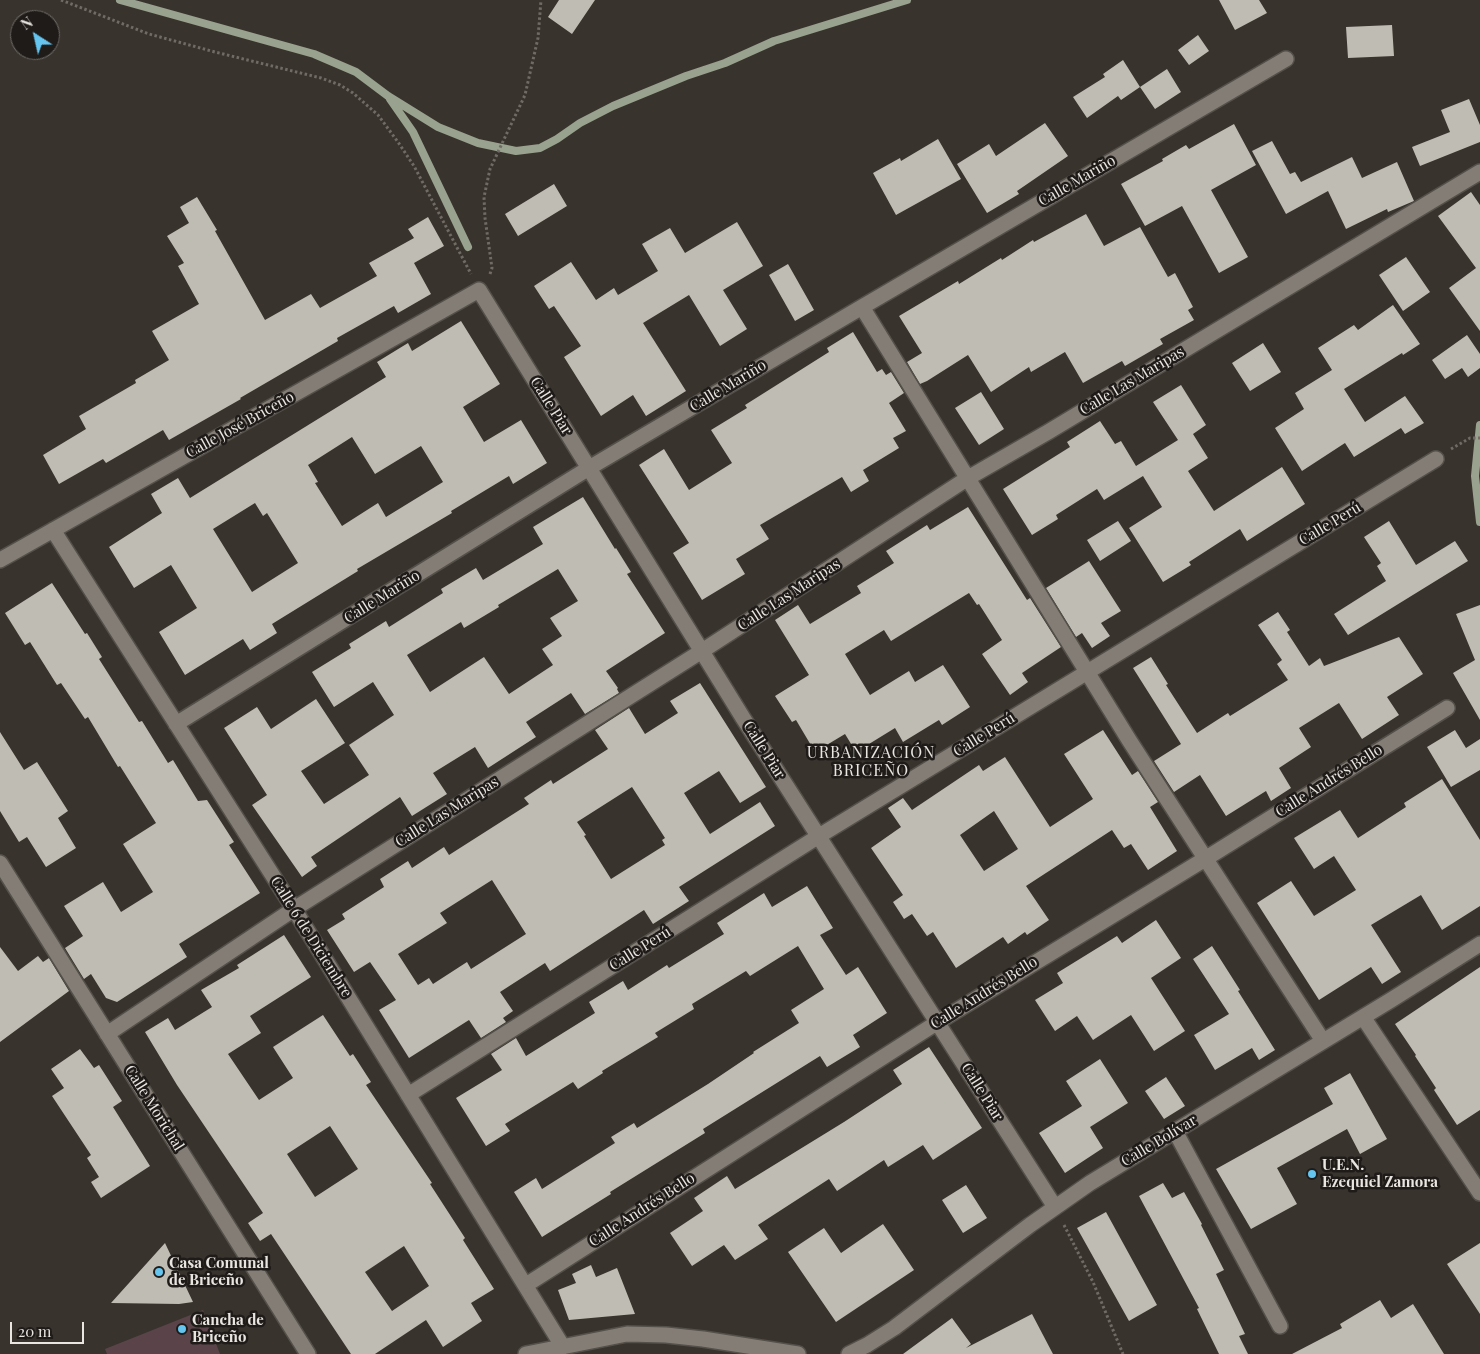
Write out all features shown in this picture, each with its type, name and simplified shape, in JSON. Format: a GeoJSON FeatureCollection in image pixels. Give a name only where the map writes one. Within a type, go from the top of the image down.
{"type":"FeatureCollection","features":[{"type":"Feature","properties":{"kind":"street","name":"Calle Mariño"},"geometry":{"type":"LineString","coordinates":[[176,724],[589,468],[862,306],[1286,59]]}},
{"type":"Feature","properties":{"kind":"street","name":"Calle Las Maripas"},"geometry":{"type":"LineString","coordinates":[[107,1034],[294,909],[702,651],[968,478],[1048,432],[1480,172]]}},
{"type":"Feature","properties":{"kind":"street","name":"Calle Piar"},"geometry":{"type":"LineString","coordinates":[[479,290],[702,651],[1055,1207]]}},
{"type":"Feature","properties":{"kind":"street","name":"Calle José Briceño"},"geometry":{"type":"LineString","coordinates":[[0,560],[479,290]]}},
{"type":"Feature","properties":{"kind":"street"},"geometry":{"type":"LineString","coordinates":[[862,306],[1129,740],[1323,1042]]}},
{"type":"Feature","properties":{"kind":"street","name":"Calle Perú"},"geometry":{"type":"LineString","coordinates":[[408,1095],[819,836],[1436,459]]}},
{"type":"Feature","properties":{"kind":"street","name":"Calle 6 de Diciembre"},"geometry":{"type":"LineString","coordinates":[[52,530],[294,909],[564,1347]]}},
{"type":"Feature","properties":{"kind":"street","name":"Calle Andrés Bello"},"geometry":{"type":"LineString","coordinates":[[526,1285],[938,1022],[1447,708]]}},
{"type":"Feature","properties":{"kind":"street","name":"Calle Morichal"},"geometry":{"type":"LineString","coordinates":[[0,864],[308,1354]]}},
{"type":"Feature","properties":{"kind":"street","name":"Calle Bolívar"},"geometry":{"type":"LineString","coordinates":[[849,1354],[894,1328],[1055,1207],[1090,1184],[1480,944]]}},
{"type":"Feature","properties":{"kind":"street"},"geometry":{"type":"LineString","coordinates":[[1363,1017],[1480,1193]]}},
{"type":"Feature","properties":{"kind":"street"},"geometry":{"type":"LineString","coordinates":[[1175,1131],[1280,1326]]}},
{"type":"Feature","properties":{"kind":"street"},"geometry":{"type":"LineString","coordinates":[[526,1354],[627,1334],[666,1335],[704,1339],[798,1354]]}},
{"type":"Feature","properties":{"kind":"path"},"geometry":{"type":"LineString","coordinates":[[61,0],[149,34],[321,78],[340,85],[353,93],[378,115],[414,166],[479,290],[488,280],[492,268],[484,197],[488,178],[490,169],[525,95],[538,38],[541,0]]}},
{"type":"Feature","properties":{"kind":"path"},"geometry":{"type":"LineString","coordinates":[[1436,459],[1470,438],[1480,438]]}},
{"type":"Feature","properties":{"kind":"path"},"geometry":{"type":"LineString","coordinates":[[1055,1207],[1093,1282],[1123,1354]]}},
{"type":"Feature","properties":{"kind":"shaded area","name":"Cancha de Briceño"},"geometry":{"type":"Polygon","coordinates":[[[203,1310],[220,1354],[107,1354],[105,1349],[203,1310]]]}},
{"type":"Feature","properties":{"kind":"building"},"geometry":{"type":"Polygon","coordinates":[[[559,0],[595,0],[572,34],[548,17],[559,0]]]}},
{"type":"Feature","properties":{"kind":"building"},"geometry":{"type":"Polygon","coordinates":[[[1219,0],[1259,0],[1267,13],[1235,30],[1219,0]]]}},
{"type":"Feature","properties":{"kind":"building"},"geometry":{"type":"Polygon","coordinates":[[[1392,25],[1394,56],[1348,58],[1346,27],[1392,25]]]}},
{"type":"Feature","properties":{"kind":"building"},"geometry":{"type":"Polygon","coordinates":[[[1198,35],[1209,51],[1189,65],[1178,50],[1198,35]]]}},
{"type":"Feature","properties":{"kind":"building"},"geometry":{"type":"Polygon","coordinates":[[[1123,60],[1140,87],[1121,100],[1118,96],[1087,118],[1073,97],[1105,77],[1103,74],[1123,60]]]}},
{"type":"Feature","properties":{"kind":"building"},"geometry":{"type":"Polygon","coordinates":[[[1167,69],[1181,92],[1155,109],[1140,87],[1167,69]]]}},
{"type":"Feature","properties":{"kind":"building"},"geometry":{"type":"Polygon","coordinates":[[[1469,99],[1480,125],[1480,142],[1420,166],[1412,147],[1450,132],[1441,110],[1469,99]]]}},
{"type":"Feature","properties":{"kind":"building"},"geometry":{"type":"Polygon","coordinates":[[[1045,123],[1068,156],[1017,191],[1019,194],[987,213],[957,164],[989,144],[996,156],[1045,123]]]}},
{"type":"Feature","properties":{"kind":"building"},"geometry":{"type":"Polygon","coordinates":[[[1234,124],[1256,165],[1211,190],[1248,257],[1219,273],[1182,206],[1145,226],[1121,184],[1163,161],[1162,159],[1186,145],[1189,149],[1234,124]]]}},
{"type":"Feature","properties":{"kind":"building"},"geometry":{"type":"Polygon","coordinates":[[[938,139],[961,179],[896,215],[873,173],[900,158],[901,161],[938,139]]]}},
{"type":"Feature","properties":{"kind":"building"},"geometry":{"type":"Polygon","coordinates":[[[1272,141],[1290,174],[1295,172],[1301,182],[1352,157],[1362,178],[1397,162],[1414,201],[1388,212],[1387,209],[1346,229],[1328,191],[1286,214],[1252,151],[1272,141]]]}},
{"type":"Feature","properties":{"kind":"building"},"geometry":{"type":"Polygon","coordinates":[[[554,184],[567,206],[518,236],[505,214],[554,184]]]}},
{"type":"Feature","properties":{"kind":"building"},"geometry":{"type":"Polygon","coordinates":[[[1471,192],[1480,205],[1480,331],[1449,288],[1476,268],[1438,216],[1471,192]]]}},
{"type":"Feature","properties":{"kind":"building"},"geometry":{"type":"Polygon","coordinates":[[[197,197],[217,230],[215,231],[265,320],[311,294],[320,308],[377,276],[369,263],[414,238],[408,229],[428,217],[444,246],[414,263],[431,294],[398,313],[394,306],[337,338],[338,341],[169,440],[163,430],[106,463],[103,459],[59,484],[43,455],[86,429],[79,416],[136,383],[135,380],[169,360],[152,331],[199,304],[178,266],[184,263],[167,236],[189,223],[180,207],[197,197]]]}},
{"type":"Feature","properties":{"kind":"building"},"geometry":{"type":"Polygon","coordinates":[[[1086,214],[1104,246],[1140,227],[1168,277],[1175,273],[1193,307],[1188,310],[1194,320],[1160,339],[1163,344],[1125,366],[1122,361],[1083,383],[1065,352],[1031,372],[1029,367],[991,392],[968,355],[920,384],[907,362],[922,353],[899,316],[958,281],[959,284],[1001,258],[1002,260],[1033,240],[1034,242],[1086,214]]]}},
{"type":"Feature","properties":{"kind":"building"},"geometry":{"type":"Polygon","coordinates":[[[737,222],[763,266],[723,290],[747,329],[720,346],[689,295],[643,323],[686,391],[646,416],[633,395],[601,416],[564,357],[581,346],[554,306],[549,309],[534,286],[571,262],[596,300],[614,288],[618,295],[658,271],[642,244],[670,228],[685,253],[737,222]]]}},
{"type":"Feature","properties":{"kind":"building"},"geometry":{"type":"Polygon","coordinates":[[[1406,257],[1430,292],[1403,311],[1379,275],[1406,257]]]}},
{"type":"Feature","properties":{"kind":"building"},"geometry":{"type":"Polygon","coordinates":[[[788,264],[814,310],[795,321],[769,275],[788,264]]]}},
{"type":"Feature","properties":{"kind":"building"},"geometry":{"type":"Polygon","coordinates":[[[1393,305],[1420,344],[1344,389],[1365,422],[1405,396],[1424,423],[1405,434],[1401,428],[1354,457],[1345,443],[1302,471],[1275,428],[1304,409],[1295,393],[1332,370],[1318,348],[1354,325],[1358,330],[1393,305]]]}},
{"type":"Feature","properties":{"kind":"building"},"geometry":{"type":"Polygon","coordinates":[[[461,321],[500,384],[463,407],[484,442],[521,420],[547,463],[513,484],[509,476],[451,511],[452,513],[357,569],[358,571],[272,624],[277,633],[250,650],[243,639],[185,675],[159,632],[197,608],[171,565],[134,588],[109,547],[162,513],[151,494],[178,478],[190,498],[386,377],[377,362],[408,343],[412,351],[461,321]],[[352,437],[308,465],[318,482],[315,483],[342,526],[378,503],[386,517],[443,482],[421,446],[375,474],[352,437]],[[255,503],[213,529],[252,592],[298,563],[267,513],[263,516],[255,503]]]}},
{"type":"Feature","properties":{"kind":"building"},"geometry":{"type":"Polygon","coordinates":[[[853,332],[877,372],[882,369],[886,375],[891,372],[904,393],[889,403],[906,431],[893,438],[899,448],[863,470],[869,481],[851,492],[842,477],[760,525],[769,539],[736,559],[745,574],[702,600],[673,553],[689,543],[639,465],[664,449],[689,490],[732,463],[711,430],[747,408],[745,405],[829,352],[827,348],[853,332]]]}},
{"type":"Feature","properties":{"kind":"building"},"geometry":{"type":"Polygon","coordinates":[[[1467,335],[1480,354],[1480,368],[1468,377],[1462,368],[1445,379],[1432,360],[1467,335]]]}},
{"type":"Feature","properties":{"kind":"building"},"geometry":{"type":"Polygon","coordinates":[[[1263,343],[1281,372],[1250,391],[1232,363],[1263,343]]]}},
{"type":"Feature","properties":{"kind":"building"},"geometry":{"type":"Polygon","coordinates":[[[1181,385],[1206,425],[1193,434],[1208,458],[1188,471],[1214,511],[1282,467],[1305,504],[1247,541],[1240,529],[1189,562],[1191,565],[1163,582],[1129,528],[1162,507],[1143,476],[1104,500],[1097,489],[1056,515],[1058,519],[1032,535],[1003,489],[1070,447],[1067,442],[1100,421],[1115,444],[1121,441],[1136,466],[1178,440],[1153,402],[1181,385]]]}},
{"type":"Feature","properties":{"kind":"building"},"geometry":{"type":"Polygon","coordinates":[[[981,392],[1004,429],[979,445],[955,408],[981,392]]]}},
{"type":"Feature","properties":{"kind":"building"},"geometry":{"type":"Polygon","coordinates":[[[583,497],[631,572],[627,574],[665,633],[606,671],[618,688],[619,693],[585,714],[571,693],[526,722],[536,737],[488,768],[475,747],[433,773],[447,794],[412,816],[400,797],[311,857],[317,866],[302,877],[252,805],[267,795],[224,728],[257,707],[271,729],[316,699],[345,743],[301,771],[324,804],[369,775],[349,745],[394,715],[373,682],[334,707],[312,672],[351,648],[349,644],[386,621],[389,627],[443,593],[441,589],[476,568],[483,580],[543,544],[533,527],[583,497]],[[558,569],[464,628],[461,622],[407,655],[430,692],[484,657],[509,694],[553,665],[542,649],[562,636],[550,618],[578,601],[558,569]]]}},
{"type":"Feature","properties":{"kind":"building"},"geometry":{"type":"Polygon","coordinates":[[[968,507],[1027,600],[1030,598],[1061,647],[1022,673],[1028,682],[1010,695],[982,654],[1002,640],[979,604],[977,605],[969,593],[891,641],[884,630],[845,654],[870,695],[909,671],[915,682],[943,665],[970,707],[942,725],[939,720],[903,742],[895,728],[856,752],[845,734],[815,752],[796,720],[792,722],[775,696],[809,675],[775,620],[798,605],[810,624],[861,593],[857,586],[894,563],[886,551],[927,525],[930,530],[968,507]]]}},
{"type":"Feature","properties":{"kind":"building"},"geometry":{"type":"Polygon","coordinates":[[[1118,521],[1131,541],[1100,561],[1087,540],[1118,521]]]}},
{"type":"Feature","properties":{"kind":"building"},"geometry":{"type":"Polygon","coordinates":[[[1389,521],[1416,565],[1455,541],[1468,561],[1348,635],[1334,614],[1386,581],[1377,566],[1381,563],[1364,537],[1389,521]]]}},
{"type":"Feature","properties":{"kind":"building"},"geometry":{"type":"Polygon","coordinates":[[[1089,561],[1121,611],[1101,623],[1110,636],[1092,648],[1082,633],[1076,637],[1046,588],[1089,561]]]}},
{"type":"Feature","properties":{"kind":"building"},"geometry":{"type":"Polygon","coordinates":[[[52,583],[85,634],[87,633],[102,657],[99,659],[139,722],[142,721],[168,763],[173,760],[198,801],[207,800],[234,842],[229,845],[260,893],[179,944],[187,957],[117,1002],[106,998],[91,974],[84,979],[65,948],[83,936],[64,906],[103,882],[121,912],[153,892],[123,844],[156,823],[120,766],[118,767],[88,717],[85,719],[61,683],[57,685],[30,642],[25,645],[5,613],[52,583]]]}},
{"type":"Feature","properties":{"kind":"building"},"geometry":{"type":"Polygon","coordinates":[[[1480,605],[1480,720],[1453,673],[1475,660],[1456,614],[1480,605]]]}},
{"type":"Feature","properties":{"kind":"building"},"geometry":{"type":"Polygon","coordinates":[[[1278,612],[1290,630],[1287,632],[1309,666],[1320,658],[1324,666],[1399,637],[1423,674],[1387,697],[1399,715],[1362,739],[1339,703],[1299,728],[1311,747],[1279,768],[1291,788],[1271,801],[1266,791],[1226,816],[1200,775],[1174,792],[1154,761],[1181,744],[1133,668],[1151,657],[1168,684],[1166,685],[1197,733],[1228,713],[1230,716],[1288,680],[1277,664],[1282,660],[1258,625],[1278,612]]]}},
{"type":"Feature","properties":{"kind":"building"},"geometry":{"type":"Polygon","coordinates":[[[700,683],[766,787],[740,803],[719,771],[684,793],[710,834],[760,802],[775,826],[679,887],[689,901],[653,924],[644,910],[550,971],[545,963],[500,992],[513,1011],[503,1018],[506,1022],[481,1038],[469,1020],[409,1058],[379,1010],[396,1000],[370,962],[354,972],[327,930],[345,919],[342,914],[384,887],[380,879],[408,861],[412,868],[444,847],[449,855],[529,804],[524,798],[551,780],[553,784],[608,749],[595,730],[629,708],[645,734],[678,713],[670,701],[700,683]],[[632,787],[577,822],[611,879],[665,845],[662,840],[665,838],[632,787]],[[492,880],[440,913],[447,923],[398,954],[418,985],[429,978],[433,984],[467,962],[471,969],[526,934],[492,880]]]}},
{"type":"Feature","properties":{"kind":"building"},"geometry":{"type":"Polygon","coordinates":[[[1103,730],[1132,775],[1138,771],[1158,802],[1150,807],[1177,851],[1148,870],[1131,844],[1124,848],[1112,830],[1026,886],[1049,920],[1027,935],[1025,932],[1008,944],[1003,937],[956,968],[933,932],[927,936],[912,914],[904,919],[893,902],[903,895],[871,848],[901,827],[888,808],[903,798],[912,810],[979,765],[983,771],[1005,757],[1050,827],[1093,799],[1064,754],[1103,730]],[[994,811],[960,835],[984,871],[1018,849],[994,811]]]}},
{"type":"Feature","properties":{"kind":"building"},"geometry":{"type":"Polygon","coordinates":[[[1455,730],[1466,748],[1480,739],[1480,770],[1451,787],[1427,747],[1455,730]]]}},
{"type":"Feature","properties":{"kind":"building"},"geometry":{"type":"Polygon","coordinates":[[[0,732],[24,770],[37,762],[68,811],[58,818],[76,848],[46,867],[27,837],[19,842],[0,811],[0,732]]]}},
{"type":"Feature","properties":{"kind":"building"},"geometry":{"type":"Polygon","coordinates":[[[1442,779],[1480,840],[1480,906],[1442,930],[1421,895],[1371,925],[1401,972],[1382,984],[1371,967],[1319,1000],[1257,903],[1291,881],[1314,916],[1356,890],[1334,856],[1314,869],[1294,838],[1340,810],[1358,838],[1406,807],[1404,803],[1442,779]]]}},
{"type":"Feature","properties":{"kind":"building"},"geometry":{"type":"Polygon","coordinates":[[[807,886],[833,928],[820,935],[846,975],[858,967],[887,1013],[853,1035],[860,1047],[827,1067],[820,1056],[703,1129],[705,1133],[542,1237],[514,1192],[536,1178],[542,1189],[615,1143],[611,1137],[634,1123],[637,1128],[708,1084],[753,1052],[799,1023],[791,1010],[824,989],[798,946],[750,976],[746,971],[692,1004],[694,1009],[655,1033],[658,1037],[602,1071],[603,1073],[578,1089],[573,1082],[505,1124],[510,1131],[486,1146],[456,1098],[502,1070],[491,1054],[516,1038],[526,1056],[595,1013],[589,1002],[623,981],[628,990],[667,965],[669,968],[724,934],[717,923],[764,893],[772,907],[807,886]]]}},
{"type":"Feature","properties":{"kind":"building"},"geometry":{"type":"Polygon","coordinates":[[[1156,920],[1181,958],[1151,978],[1185,1031],[1154,1051],[1131,1015],[1093,1040],[1077,1016],[1055,1031],[1035,1000],[1063,983],[1057,973],[1117,936],[1122,943],[1156,920]]]}},
{"type":"Feature","properties":{"kind":"building"},"geometry":{"type":"Polygon","coordinates":[[[284,935],[311,977],[250,1016],[261,1033],[228,1054],[259,1100],[293,1078],[273,1047],[323,1015],[350,1056],[353,1054],[371,1082],[366,1085],[432,1183],[430,1184],[465,1238],[463,1240],[494,1289],[471,1303],[482,1321],[443,1347],[426,1320],[375,1354],[351,1354],[271,1234],[260,1241],[248,1223],[263,1213],[177,1085],[145,1032],[168,1018],[175,1030],[212,1007],[201,990],[239,968],[237,965],[284,935]],[[330,1126],[287,1154],[315,1197],[358,1169],[330,1126]],[[404,1246],[365,1272],[392,1311],[429,1286],[404,1246]]]}},
{"type":"Feature","properties":{"kind":"building"},"geometry":{"type":"Polygon","coordinates":[[[1212,946],[1275,1050],[1259,1060],[1252,1048],[1215,1070],[1194,1035],[1229,1014],[1193,959],[1212,946]]]}},
{"type":"Feature","properties":{"kind":"building"},"geometry":{"type":"Polygon","coordinates":[[[0,947],[18,971],[38,956],[43,962],[49,958],[69,991],[0,1042],[0,947]]]}},
{"type":"Feature","properties":{"kind":"building"},"geometry":{"type":"Polygon","coordinates":[[[1480,967],[1480,1110],[1457,1125],[1434,1090],[1436,1088],[1416,1055],[1395,1024],[1480,967]]]}},
{"type":"Feature","properties":{"kind":"building"},"geometry":{"type":"Polygon","coordinates":[[[929,1047],[982,1128],[933,1160],[923,1145],[888,1167],[884,1160],[837,1191],[829,1179],[758,1225],[768,1239],[735,1260],[724,1245],[692,1266],[670,1233],[703,1211],[694,1198],[727,1176],[735,1189],[844,1122],[902,1084],[893,1070],[929,1047]]]}},
{"type":"Feature","properties":{"kind":"building"},"geometry":{"type":"Polygon","coordinates":[[[80,1049],[94,1068],[99,1065],[122,1101],[113,1107],[150,1166],[101,1198],[91,1182],[99,1177],[87,1158],[91,1155],[52,1096],[64,1088],[51,1069],[80,1049]]]}},
{"type":"Feature","properties":{"kind":"building"},"geometry":{"type":"Polygon","coordinates":[[[1100,1059],[1128,1103],[1090,1127],[1103,1148],[1065,1173],[1039,1133],[1082,1106],[1066,1081],[1100,1059]]]}},
{"type":"Feature","properties":{"kind":"building"},"geometry":{"type":"Polygon","coordinates":[[[1350,1073],[1387,1139],[1360,1154],[1347,1129],[1277,1168],[1297,1204],[1251,1229],[1216,1169],[1333,1104],[1324,1088],[1350,1073]]]}},
{"type":"Feature","properties":{"kind":"building"},"geometry":{"type":"Polygon","coordinates":[[[1166,1077],[1185,1106],[1164,1119],[1145,1091],[1166,1077]]]}},
{"type":"Feature","properties":{"kind":"building"},"geometry":{"type":"Polygon","coordinates":[[[1163,1183],[1172,1198],[1184,1192],[1202,1224],[1224,1270],[1216,1274],[1245,1334],[1239,1336],[1248,1354],[1219,1354],[1197,1309],[1199,1308],[1139,1196],[1163,1183]]]}},
{"type":"Feature","properties":{"kind":"building"},"geometry":{"type":"Polygon","coordinates":[[[966,1185],[987,1218],[963,1233],[942,1200],[966,1185]]]}},
{"type":"Feature","properties":{"kind":"building"},"geometry":{"type":"Polygon","coordinates":[[[1106,1212],[1157,1305],[1129,1321],[1077,1228],[1106,1212]]]}},
{"type":"Feature","properties":{"kind":"building"},"geometry":{"type":"Polygon","coordinates":[[[883,1224],[914,1270],[836,1322],[788,1252],[824,1228],[841,1253],[883,1224]]]}},
{"type":"Feature","properties":{"kind":"building","name":"Casa Comunal de Briceño"},"geometry":{"type":"Polygon","coordinates":[[[165,1243],[193,1302],[179,1304],[111,1303],[165,1243]]]}},
{"type":"Feature","properties":{"kind":"building"},"geometry":{"type":"Polygon","coordinates":[[[1480,1243],[1480,1314],[1447,1264],[1480,1243]]]}},
{"type":"Feature","properties":{"kind":"building"},"geometry":{"type":"Polygon","coordinates":[[[591,1265],[596,1277],[617,1268],[635,1314],[569,1320],[558,1290],[576,1283],[572,1274],[591,1265]]]}},
{"type":"Feature","properties":{"kind":"building"},"geometry":{"type":"Polygon","coordinates":[[[1380,1300],[1391,1318],[1413,1304],[1444,1354],[1292,1354],[1342,1328],[1340,1324],[1380,1300]]]}},
{"type":"Feature","properties":{"kind":"building"},"geometry":{"type":"Polygon","coordinates":[[[1032,1314],[1053,1354],[903,1354],[952,1318],[971,1344],[966,1348],[1032,1314]]]}},
{"type":"Feature","properties":{"kind":"waterway"},"geometry":{"type":"LineString","coordinates":[[120,0],[314,54],[356,72],[388,96],[438,127],[478,143],[516,151],[540,148],[580,123],[613,106],[686,76],[725,63],[774,41],[907,0]]}},
{"type":"Feature","properties":{"kind":"waterway"},"geometry":{"type":"LineString","coordinates":[[390,99],[413,132],[468,247]]}},
{"type":"Feature","properties":{"kind":"waterway"},"geometry":{"type":"LineString","coordinates":[[1480,425],[1475,476],[1480,522]]}},
{"type":"Feature","properties":{"kind":"place","name":"U.E.N. Ezequiel Zamora"},"geometry":{"type":"Point","coordinates":[1312,1174]}},
{"type":"Feature","properties":{"kind":"place","name":"Casa Comunal de Briceño"},"geometry":{"type":"Point","coordinates":[159,1272]}},
{"type":"Feature","properties":{"kind":"place","name":"Cancha de Briceño"},"geometry":{"type":"Point","coordinates":[182,1329]}},
{"type":"Feature","properties":{"kind":"district","name":"URBANIZACIÓN BRICEÑO"},"geometry":{"type":"Point","coordinates":[871,762]}}]}
